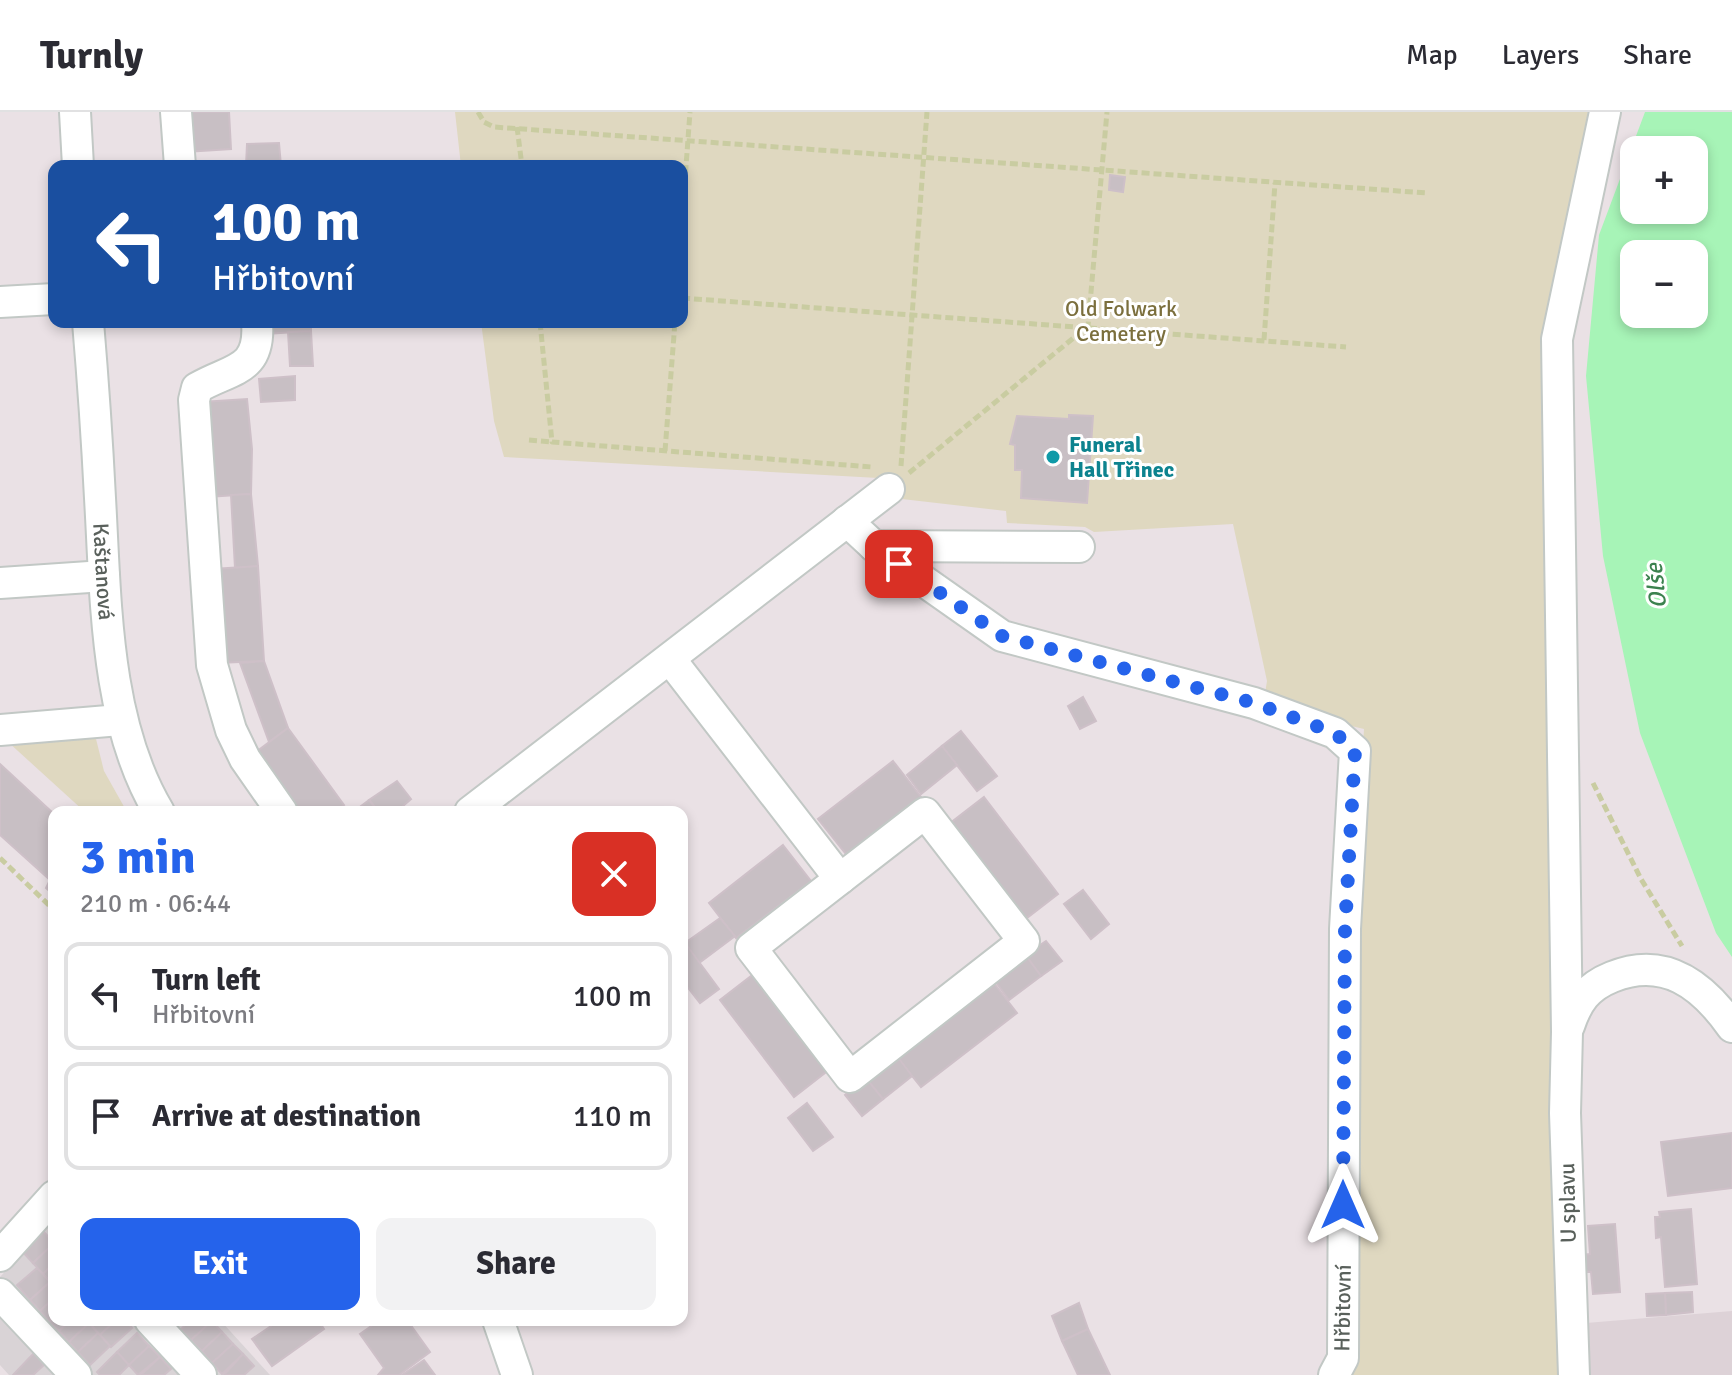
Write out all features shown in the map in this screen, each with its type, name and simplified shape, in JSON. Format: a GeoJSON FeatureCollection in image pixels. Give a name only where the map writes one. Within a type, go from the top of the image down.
{"type":"FeatureCollection","features":[{"type":"Feature","properties":{"kind":"street"},"geometry":{"type":"LineString","coordinates":[[75,112],[78,160]]}},
{"type":"Feature","properties":{"kind":"street"},"geometry":{"type":"LineString","coordinates":[[176,112],[180,160]]}},
{"type":"Feature","properties":{"kind":"street","name":"U splavu"},"geometry":{"type":"LineString","coordinates":[[1574,1375],[1565,1113],[1567,1032],[1557,339],[1605,112]]}},
{"type":"Feature","properties":{"kind":"street"},"geometry":{"type":"LineString","coordinates":[[0,302],[48,299]]}},
{"type":"Feature","properties":{"kind":"street","name":"Kaštanová"},"geometry":{"type":"LineString","coordinates":[[88,328],[104,576],[120,720],[133,761],[156,806]]}},
{"type":"Feature","properties":{"kind":"street"},"geometry":{"type":"LineString","coordinates":[[258,328],[259,342],[249,361],[231,374],[197,388],[194,400],[212,665],[231,730],[245,759],[278,806]]}},
{"type":"Feature","properties":{"kind":"street"},"geometry":{"type":"LineString","coordinates":[[478,806],[895,484]]}},
{"type":"Feature","properties":{"kind":"street","name":"Hřbitovní"},"geometry":{"type":"LineString","coordinates":[[847,521],[874,546],[1002,636],[1254,703],[1335,733],[1355,751],[1345,929],[1343,1358],[1334,1375]]}},
{"type":"Feature","properties":{"kind":"street"},"geometry":{"type":"LineString","coordinates":[[874,546],[1079,547]]}},
{"type":"Feature","properties":{"kind":"street"},"geometry":{"type":"LineString","coordinates":[[0,583],[104,576]]}},
{"type":"Feature","properties":{"kind":"street"},"geometry":{"type":"LineString","coordinates":[[670,659],[840,879]]}},
{"type":"Feature","properties":{"kind":"street"},"geometry":{"type":"LineString","coordinates":[[0,730],[120,720]]}},
{"type":"Feature","properties":{"kind":"street"},"geometry":{"type":"LineString","coordinates":[[925,813],[1024,941],[850,1077],[751,948],[840,879],[925,813]]}},
{"type":"Feature","properties":{"kind":"street"},"geometry":{"type":"LineString","coordinates":[[1567,1032],[1577,1000],[1605,980],[1634,968],[1667,971],[1697,987],[1727,1020]]}},
{"type":"Feature","properties":{"kind":"street"},"geometry":{"type":"LineString","coordinates":[[0,1256],[48,1210]]}},
{"type":"Feature","properties":{"kind":"street"},"geometry":{"type":"LineString","coordinates":[[0,1294],[76,1375]]}},
{"type":"Feature","properties":{"kind":"street"},"geometry":{"type":"LineString","coordinates":[[156,1326],[201,1375]]}},
{"type":"Feature","properties":{"kind":"street"},"geometry":{"type":"LineString","coordinates":[[500,1326],[517,1375]]}},
{"type":"Feature","properties":{"kind":"path"},"geometry":{"type":"LineString","coordinates":[[478,112],[484,122],[494,127],[1427,193]]}},
{"type":"Feature","properties":{"kind":"path"},"geometry":{"type":"LineString","coordinates":[[686,160],[690,112]]}},
{"type":"Feature","properties":{"kind":"path"},"geometry":{"type":"LineString","coordinates":[[895,484],[927,112]]}},
{"type":"Feature","properties":{"kind":"path"},"geometry":{"type":"LineString","coordinates":[[895,484],[1088,326],[1107,112]]}},
{"type":"Feature","properties":{"kind":"path"},"geometry":{"type":"LineString","coordinates":[[517,127],[521,160]]}},
{"type":"Feature","properties":{"kind":"path"},"geometry":{"type":"LineString","coordinates":[[1264,340],[1275,183]]}},
{"type":"Feature","properties":{"kind":"path"},"geometry":{"type":"LineString","coordinates":[[688,298],[1346,347]]}},
{"type":"Feature","properties":{"kind":"path"},"geometry":{"type":"LineString","coordinates":[[541,328],[552,442]]}},
{"type":"Feature","properties":{"kind":"path"},"geometry":{"type":"LineString","coordinates":[[665,451],[675,328]]}},
{"type":"Feature","properties":{"kind":"path"},"geometry":{"type":"LineString","coordinates":[[529,440],[885,468],[895,484]]}},
{"type":"Feature","properties":{"kind":"path"},"geometry":{"type":"LineString","coordinates":[[1592,780],[1641,879],[1690,959]]}},
{"type":"Feature","properties":{"kind":"path"},"geometry":{"type":"LineString","coordinates":[[0,858],[48,904]]}},
{"type":"Feature","properties":{"kind":"shaded area"},"geometry":{"type":"Polygon","coordinates":[[[48,1225],[48,1326],[225,1326],[270,1375],[9,1375],[0,1365],[0,1277],[48,1225]]]}},
{"type":"Feature","properties":{"kind":"shaded area"},"geometry":{"type":"Polygon","coordinates":[[[1732,1311],[1732,1375],[1590,1375],[1586,1323],[1732,1311]]]}},
{"type":"Feature","properties":{"kind":"green space","name":"Old Folwark Cemetery"},"geometry":{"type":"Polygon","coordinates":[[[455,112],[1588,112],[1546,351],[1546,693],[1563,1375],[1344,1375],[1356,861],[1364,729],[1263,705],[1267,681],[1233,524],[1094,532],[1085,527],[1007,523],[1006,511],[902,499],[878,478],[504,457],[494,421],[482,328],[688,328],[688,160],[460,160],[455,112]]]}},
{"type":"Feature","properties":{"kind":"green space"},"geometry":{"type":"Polygon","coordinates":[[[94,731],[104,771],[124,806],[78,806],[7,741],[94,731]]]}},
{"type":"Feature","properties":{"kind":"water","name":"Olše"},"geometry":{"type":"Polygon","coordinates":[[[1645,112],[1732,112],[1732,957],[1716,933],[1640,733],[1603,556],[1586,376],[1599,235],[1620,179],[1620,224],[1708,224],[1708,136],[1636,136],[1645,112]]]}},
{"type":"Feature","properties":{"kind":"building"},"geometry":{"type":"Polygon","coordinates":[[[184,112],[229,112],[231,149],[186,152],[184,112]]]}},
{"type":"Feature","properties":{"kind":"building"},"geometry":{"type":"Polygon","coordinates":[[[279,143],[280,160],[246,160],[247,144],[279,143]]]}},
{"type":"Feature","properties":{"kind":"building"},"geometry":{"type":"Polygon","coordinates":[[[1110,175],[1125,177],[1123,192],[1109,190],[1110,175]]]}},
{"type":"Feature","properties":{"kind":"building"},"geometry":{"type":"Polygon","coordinates":[[[266,328],[311,328],[311,331],[266,334],[266,328]]]}},
{"type":"Feature","properties":{"kind":"building"},"geometry":{"type":"Polygon","coordinates":[[[311,331],[313,366],[290,366],[288,332],[311,331]]]}},
{"type":"Feature","properties":{"kind":"building"},"geometry":{"type":"Polygon","coordinates":[[[295,376],[295,400],[261,402],[259,379],[295,376]]]}},
{"type":"Feature","properties":{"kind":"building"},"geometry":{"type":"Polygon","coordinates":[[[247,399],[252,449],[251,494],[208,497],[202,402],[247,399]]]}},
{"type":"Feature","properties":{"kind":"building","name":"Funeral Hall Třinec"},"geometry":{"type":"Polygon","coordinates":[[[1069,415],[1093,416],[1087,503],[1021,498],[1022,470],[1015,470],[1015,445],[1010,444],[1017,416],[1069,419],[1069,415]]]}},
{"type":"Feature","properties":{"kind":"building"},"geometry":{"type":"Polygon","coordinates":[[[251,494],[258,566],[235,568],[231,495],[251,494]]]}},
{"type":"Feature","properties":{"kind":"building"},"geometry":{"type":"Polygon","coordinates":[[[258,566],[264,661],[219,663],[213,569],[258,566]]]}},
{"type":"Feature","properties":{"kind":"building"},"geometry":{"type":"Polygon","coordinates":[[[264,661],[288,728],[269,742],[240,663],[264,661]]]}},
{"type":"Feature","properties":{"kind":"building"},"geometry":{"type":"Polygon","coordinates":[[[1083,697],[1096,721],[1080,729],[1068,706],[1083,697]]]}},
{"type":"Feature","properties":{"kind":"building"},"geometry":{"type":"Polygon","coordinates":[[[288,728],[344,805],[289,806],[252,755],[288,728]]]}},
{"type":"Feature","properties":{"kind":"building"},"geometry":{"type":"Polygon","coordinates":[[[961,731],[997,776],[977,791],[942,746],[961,731]]]}},
{"type":"Feature","properties":{"kind":"building"},"geometry":{"type":"Polygon","coordinates":[[[942,746],[957,765],[921,794],[907,775],[942,746]]]}},
{"type":"Feature","properties":{"kind":"building"},"geometry":{"type":"Polygon","coordinates":[[[893,761],[921,797],[846,854],[818,819],[893,761]]]}},
{"type":"Feature","properties":{"kind":"building"},"geometry":{"type":"Polygon","coordinates":[[[0,764],[48,808],[48,878],[0,835],[0,764]]]}},
{"type":"Feature","properties":{"kind":"building"},"geometry":{"type":"Polygon","coordinates":[[[397,781],[411,799],[403,806],[374,806],[369,800],[397,781]]]}},
{"type":"Feature","properties":{"kind":"building"},"geometry":{"type":"Polygon","coordinates":[[[984,797],[1058,894],[1023,921],[949,824],[984,797]]]}},
{"type":"Feature","properties":{"kind":"building"},"geometry":{"type":"Polygon","coordinates":[[[783,845],[811,881],[736,938],[709,903],[783,845]]]}},
{"type":"Feature","properties":{"kind":"building"},"geometry":{"type":"Polygon","coordinates":[[[1083,890],[1109,924],[1091,939],[1064,904],[1083,890]]]}},
{"type":"Feature","properties":{"kind":"building"},"geometry":{"type":"Polygon","coordinates":[[[720,918],[735,936],[699,963],[688,947],[688,941],[720,918]]]}},
{"type":"Feature","properties":{"kind":"building"},"geometry":{"type":"Polygon","coordinates":[[[1046,941],[1062,961],[1041,976],[1025,955],[1046,941]]]}},
{"type":"Feature","properties":{"kind":"building"},"geometry":{"type":"Polygon","coordinates":[[[688,947],[719,989],[700,1003],[688,988],[688,947]]]}},
{"type":"Feature","properties":{"kind":"building"},"geometry":{"type":"Polygon","coordinates":[[[1027,957],[1041,976],[1009,1000],[995,981],[1027,957]]]}},
{"type":"Feature","properties":{"kind":"building"},"geometry":{"type":"Polygon","coordinates":[[[755,973],[830,1069],[794,1097],[720,1000],[755,973]]]}},
{"type":"Feature","properties":{"kind":"building"},"geometry":{"type":"Polygon","coordinates":[[[990,978],[1017,1013],[921,1087],[893,1052],[990,978]]]}},
{"type":"Feature","properties":{"kind":"building"},"geometry":{"type":"Polygon","coordinates":[[[897,1056],[912,1076],[883,1099],[867,1080],[897,1056]]]}},
{"type":"Feature","properties":{"kind":"building"},"geometry":{"type":"Polygon","coordinates":[[[866,1078],[883,1099],[862,1116],[845,1095],[866,1078]]]}},
{"type":"Feature","properties":{"kind":"building"},"geometry":{"type":"Polygon","coordinates":[[[807,1103],[833,1137],[813,1151],[788,1118],[807,1103]]]}},
{"type":"Feature","properties":{"kind":"building"},"geometry":{"type":"Polygon","coordinates":[[[1732,1133],[1732,1188],[1668,1196],[1661,1142],[1732,1133]]]}},
{"type":"Feature","properties":{"kind":"building"},"geometry":{"type":"Polygon","coordinates":[[[1691,1209],[1697,1284],[1665,1287],[1661,1237],[1656,1238],[1655,1217],[1660,1217],[1659,1212],[1691,1209]]]}},
{"type":"Feature","properties":{"kind":"building"},"geometry":{"type":"Polygon","coordinates":[[[1615,1224],[1620,1292],[1593,1294],[1591,1272],[1582,1272],[1581,1255],[1590,1254],[1588,1226],[1615,1224]]]}},
{"type":"Feature","properties":{"kind":"building"},"geometry":{"type":"Polygon","coordinates":[[[43,1231],[48,1236],[48,1249],[33,1263],[21,1250],[43,1231]]]}},
{"type":"Feature","properties":{"kind":"building"},"geometry":{"type":"Polygon","coordinates":[[[48,1249],[48,1269],[43,1274],[33,1263],[48,1249]]]}},
{"type":"Feature","properties":{"kind":"building"},"geometry":{"type":"Polygon","coordinates":[[[37,1268],[48,1280],[48,1284],[30,1300],[17,1285],[37,1268]]]}},
{"type":"Feature","properties":{"kind":"building"},"geometry":{"type":"Polygon","coordinates":[[[48,1284],[48,1304],[40,1311],[30,1300],[48,1284]]]}},
{"type":"Feature","properties":{"kind":"building"},"geometry":{"type":"Polygon","coordinates":[[[1692,1292],[1693,1312],[1666,1315],[1665,1293],[1692,1292]]]}},
{"type":"Feature","properties":{"kind":"building"},"geometry":{"type":"Polygon","coordinates":[[[1665,1293],[1666,1315],[1647,1316],[1646,1294],[1665,1293]]]}},
{"type":"Feature","properties":{"kind":"building"},"geometry":{"type":"Polygon","coordinates":[[[1079,1303],[1088,1329],[1062,1341],[1052,1316],[1079,1303]]]}},
{"type":"Feature","properties":{"kind":"building"},"geometry":{"type":"Polygon","coordinates":[[[48,1304],[48,1321],[40,1311],[48,1304]]]}},
{"type":"Feature","properties":{"kind":"building"},"geometry":{"type":"Polygon","coordinates":[[[64,1326],[86,1326],[69,1342],[59,1331],[64,1326]]]}},
{"type":"Feature","properties":{"kind":"building"},"geometry":{"type":"Polygon","coordinates":[[[86,1326],[92,1326],[98,1333],[78,1352],[69,1342],[86,1326]]]}},
{"type":"Feature","properties":{"kind":"building"},"geometry":{"type":"Polygon","coordinates":[[[92,1326],[110,1326],[100,1335],[92,1326]]]}},
{"type":"Feature","properties":{"kind":"building"},"geometry":{"type":"Polygon","coordinates":[[[110,1326],[132,1328],[111,1347],[100,1335],[110,1326]]]}},
{"type":"Feature","properties":{"kind":"building"},"geometry":{"type":"Polygon","coordinates":[[[184,1326],[206,1326],[191,1340],[181,1329],[184,1326]]]}},
{"type":"Feature","properties":{"kind":"building"},"geometry":{"type":"Polygon","coordinates":[[[206,1326],[217,1326],[222,1332],[202,1351],[191,1340],[206,1326]]]}},
{"type":"Feature","properties":{"kind":"building"},"geometry":{"type":"Polygon","coordinates":[[[271,1326],[322,1326],[324,1329],[272,1366],[252,1339],[271,1326]]]}},
{"type":"Feature","properties":{"kind":"building"},"geometry":{"type":"Polygon","coordinates":[[[371,1326],[411,1326],[430,1352],[399,1375],[378,1375],[384,1368],[360,1334],[371,1326]]]}},
{"type":"Feature","properties":{"kind":"building"},"geometry":{"type":"Polygon","coordinates":[[[1088,1329],[1110,1375],[1078,1375],[1062,1341],[1088,1329]]]}},
{"type":"Feature","properties":{"kind":"building"},"geometry":{"type":"Polygon","coordinates":[[[222,1332],[233,1344],[212,1363],[202,1351],[222,1332]]]}},
{"type":"Feature","properties":{"kind":"building"},"geometry":{"type":"Polygon","coordinates":[[[98,1333],[110,1346],[90,1365],[78,1352],[98,1333]]]}},
{"type":"Feature","properties":{"kind":"building"},"geometry":{"type":"Polygon","coordinates":[[[137,1333],[149,1346],[129,1365],[117,1352],[137,1333]]]}},
{"type":"Feature","properties":{"kind":"building"},"geometry":{"type":"Polygon","coordinates":[[[233,1344],[243,1354],[222,1374],[212,1363],[233,1344]]]}},
{"type":"Feature","properties":{"kind":"building"},"geometry":{"type":"Polygon","coordinates":[[[149,1346],[160,1357],[138,1375],[129,1365],[149,1346]]]}},
{"type":"Feature","properties":{"kind":"building"},"geometry":{"type":"Polygon","coordinates":[[[117,1352],[129,1365],[119,1375],[100,1375],[97,1372],[117,1352]]]}},
{"type":"Feature","properties":{"kind":"building"},"geometry":{"type":"Polygon","coordinates":[[[34,1353],[44,1365],[33,1375],[13,1375],[34,1353]]]}},
{"type":"Feature","properties":{"kind":"building"},"geometry":{"type":"Polygon","coordinates":[[[243,1354],[254,1366],[244,1375],[224,1375],[243,1354]]]}},
{"type":"Feature","properties":{"kind":"building"},"geometry":{"type":"Polygon","coordinates":[[[160,1357],[171,1369],[164,1375],[141,1375],[160,1357]]]}},
{"type":"Feature","properties":{"kind":"building"},"geometry":{"type":"Polygon","coordinates":[[[424,1360],[435,1375],[402,1375],[424,1360]]]}},
{"type":"Feature","properties":{"kind":"place","name":"Funeral Hall Třinec"},"geometry":{"type":"Point","coordinates":[1053,457]}},
{"type":"Feature","properties":{"kind":"route"},"geometry":{"type":"LineString","coordinates":[[899,564],[1002,636],[1254,703],[1335,733],[1355,751],[1345,929],[1343,1205]]}}]}
